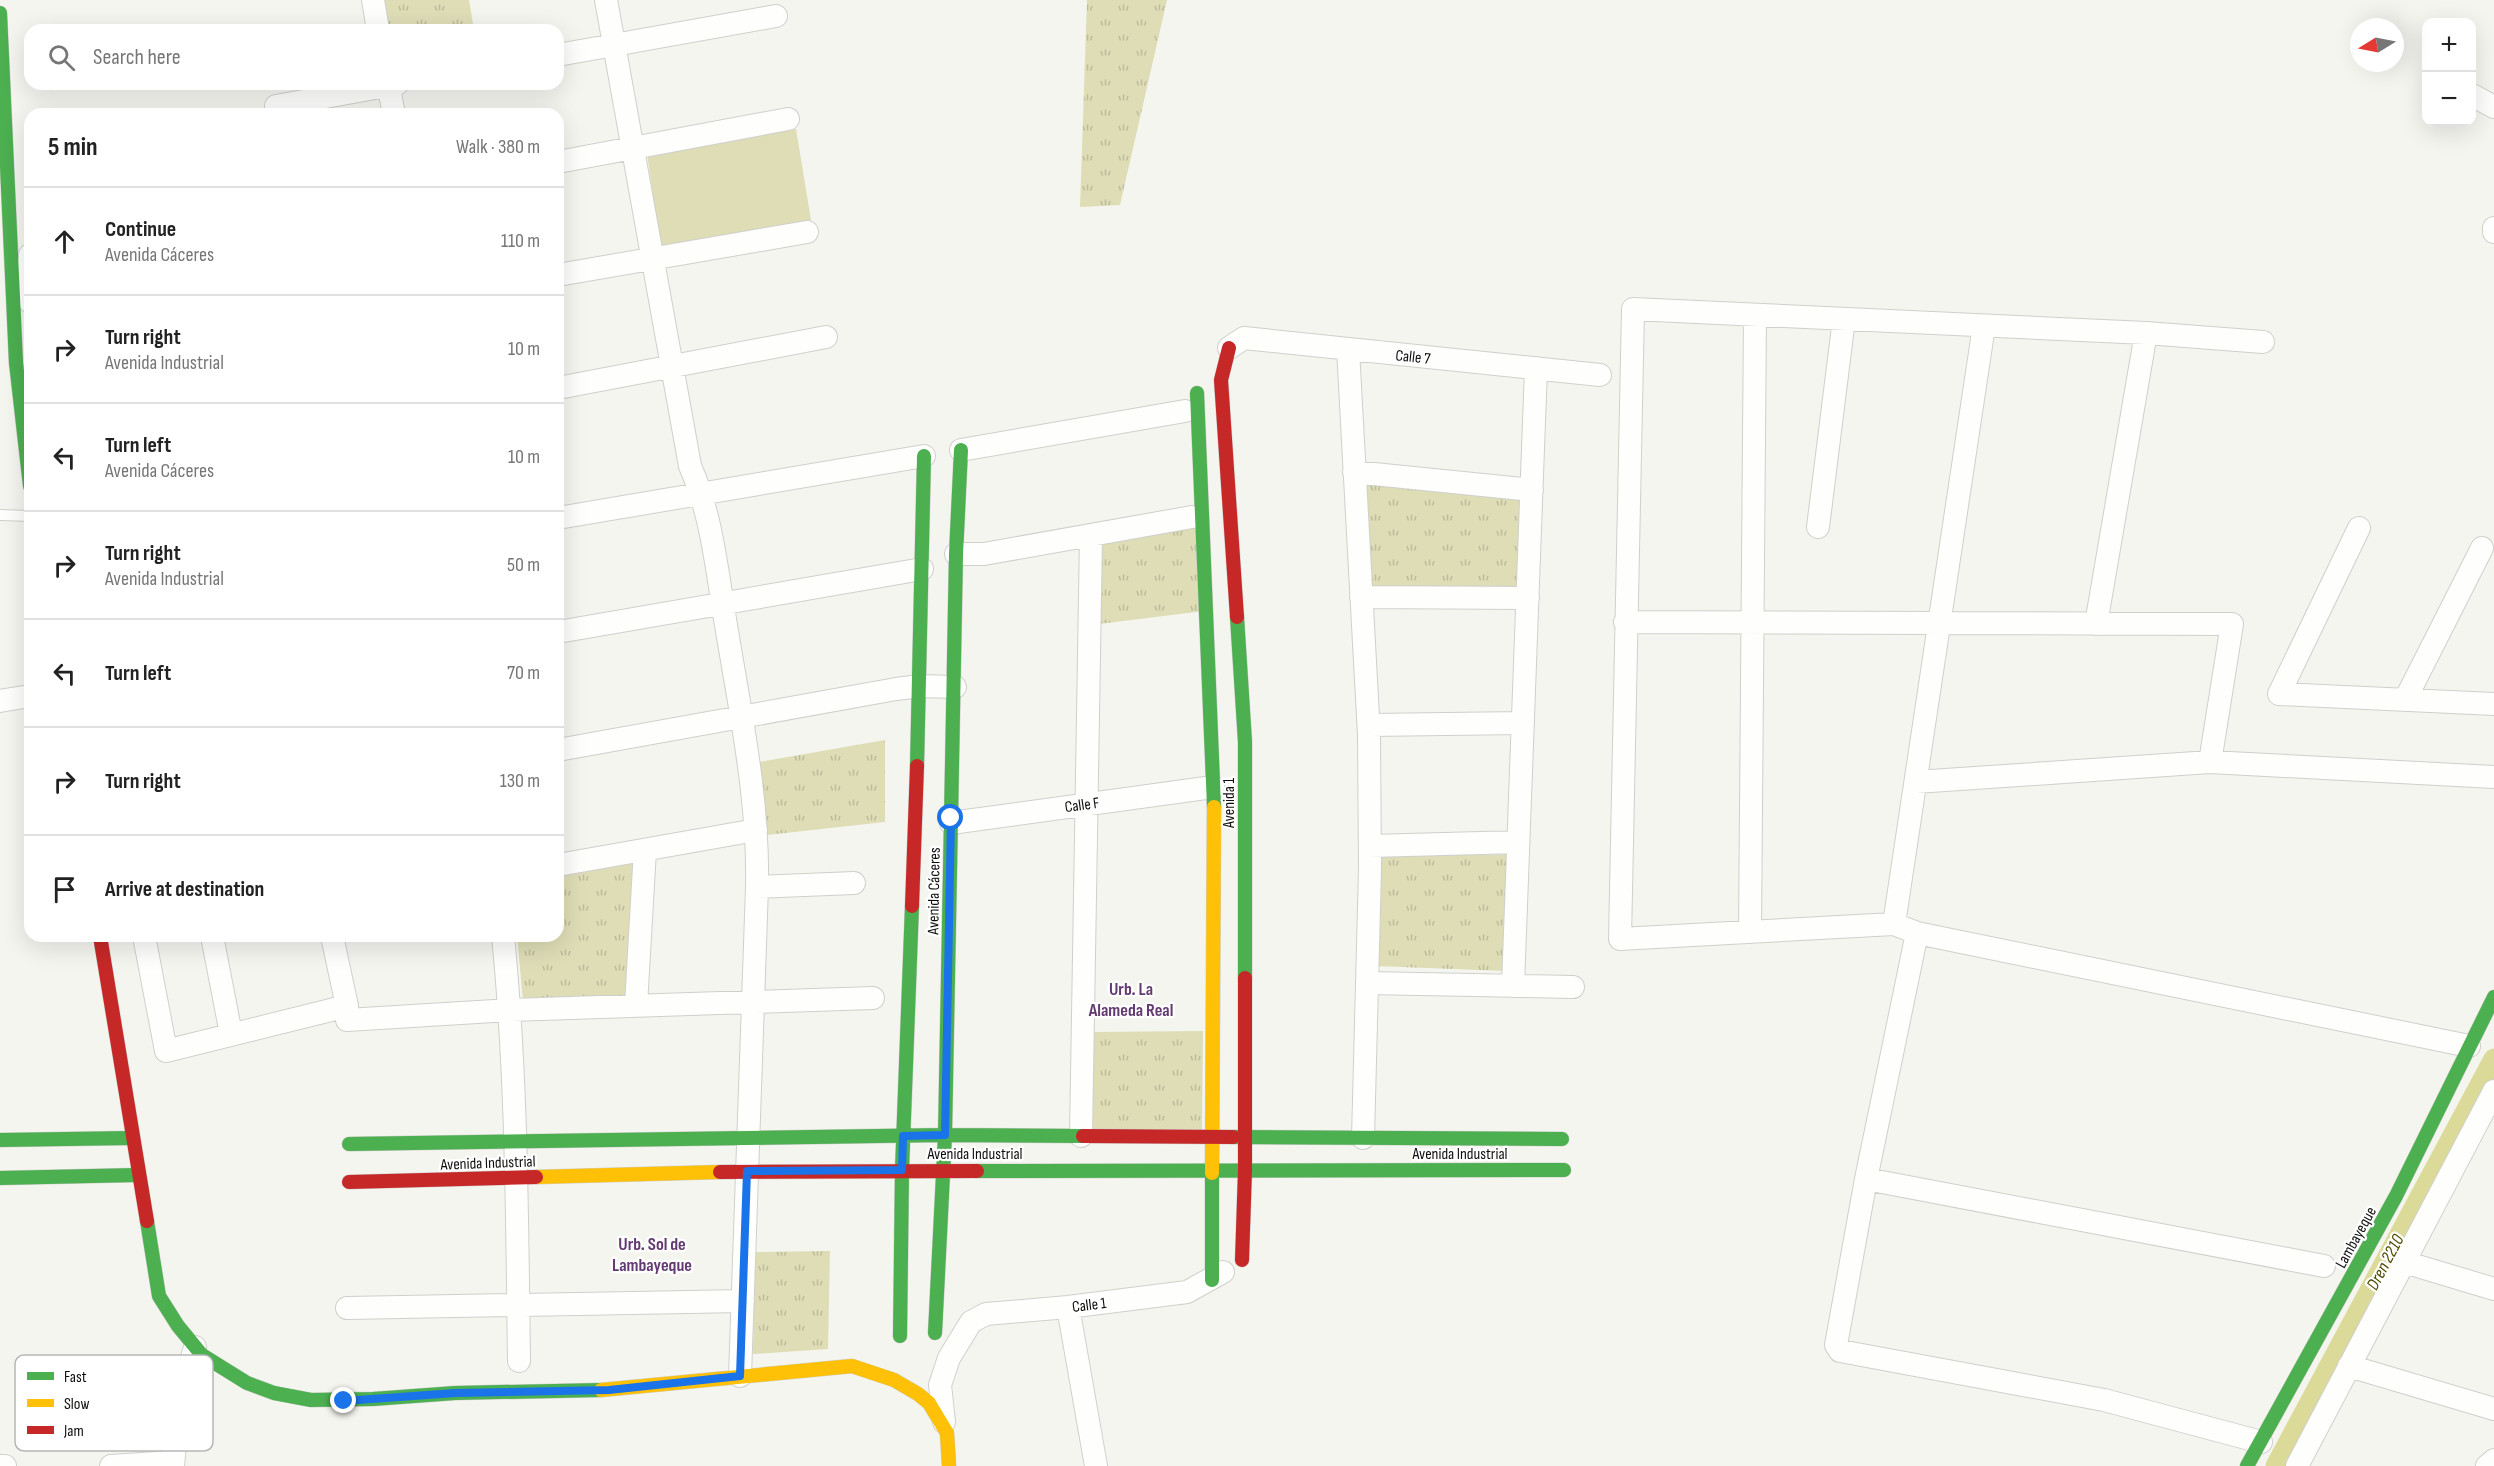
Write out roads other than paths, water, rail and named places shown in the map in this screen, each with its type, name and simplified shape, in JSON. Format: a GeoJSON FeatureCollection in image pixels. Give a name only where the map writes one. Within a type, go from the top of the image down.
{"type":"FeatureCollection","features":[{"type":"Feature","properties":{"kind":"street"},"geometry":{"type":"LineString","coordinates":[[373,0],[377,24]]}},
{"type":"Feature","properties":{"kind":"street"},"geometry":{"type":"LineString","coordinates":[[606,0],[690,466],[702,493],[722,603],[741,716],[756,830],[757,887],[740,1376]]}},
{"type":"Feature","properties":{"kind":"street"},"geometry":{"type":"LineString","coordinates":[[0,13],[16,363],[24,433]]}},
{"type":"Feature","properties":{"kind":"street"},"geometry":{"type":"LineString","coordinates":[[564,54],[776,16]]}},
{"type":"Feature","properties":{"kind":"street"},"geometry":{"type":"LineString","coordinates":[[276,106],[360,90]]}},
{"type":"Feature","properties":{"kind":"street"},"geometry":{"type":"LineString","coordinates":[[392,90],[393,108]]}},
{"type":"Feature","properties":{"kind":"street"},"geometry":{"type":"LineString","coordinates":[[2476,97],[2494,106]]}},
{"type":"Feature","properties":{"kind":"street"},"geometry":{"type":"LineString","coordinates":[[564,161],[788,119]]}},
{"type":"Feature","properties":{"kind":"street"},"geometry":{"type":"LineString","coordinates":[[564,274],[807,232]]}},
{"type":"Feature","properties":{"kind":"street"},"geometry":{"type":"LineString","coordinates":[[2263,342],[2146,333],[1633,309],[1620,939],[1894,924],[1917,933],[2469,1046]]}},
{"type":"Feature","properties":{"kind":"street"},"geometry":{"type":"LineString","coordinates":[[1750,932],[1755,315]]}},
{"type":"Feature","properties":{"kind":"street"},"geometry":{"type":"LineString","coordinates":[[1818,527],[1844,319]]}},
{"type":"Feature","properties":{"kind":"street"},"geometry":{"type":"LineString","coordinates":[[1894,924],[1984,326]]}},
{"type":"Feature","properties":{"kind":"street"},"geometry":{"type":"LineString","coordinates":[[2096,624],[2146,333]]}},
{"type":"Feature","properties":{"kind":"street"},"geometry":{"type":"LineString","coordinates":[[564,387],[826,338]]}},
{"type":"Feature","properties":{"kind":"street","name":"Calle 7"},"geometry":{"type":"LineString","coordinates":[[1229,348],[1244,338],[1600,375]]}},
{"type":"Feature","properties":{"kind":"street","name":"Avenida 1"},"geometry":{"type":"LineString","coordinates":[[1229,348],[1221,380],[1245,742],[1245,1170],[1242,1260]]}},
{"type":"Feature","properties":{"kind":"street"},"geometry":{"type":"LineString","coordinates":[[1348,349],[1369,725],[1370,846],[1363,1138]]}},
{"type":"Feature","properties":{"kind":"street"},"geometry":{"type":"LineString","coordinates":[[1513,986],[1536,368]]}},
{"type":"Feature","properties":{"kind":"street"},"geometry":{"type":"LineString","coordinates":[[961,450],[1191,402]]}},
{"type":"Feature","properties":{"kind":"street","name":"Avenida 1"},"geometry":{"type":"LineString","coordinates":[[1191,402],[1213,787],[1212,1280]]}},
{"type":"Feature","properties":{"kind":"street","name":"Avenida Cáceres"},"geometry":{"type":"LineString","coordinates":[[936,1333],[945,1135],[956,554],[961,450]]}},
{"type":"Feature","properties":{"kind":"street"},"geometry":{"type":"LineString","coordinates":[[564,517],[924,456]]}},
{"type":"Feature","properties":{"kind":"street","name":"Avenida Cáceres"},"geometry":{"type":"LineString","coordinates":[[900,1336],[902,1170],[920,686],[924,456]]}},
{"type":"Feature","properties":{"kind":"street"},"geometry":{"type":"LineString","coordinates":[[1354,472],[1532,490]]}},
{"type":"Feature","properties":{"kind":"street"},"geometry":{"type":"LineString","coordinates":[[956,554],[984,554],[1192,517]]}},
{"type":"Feature","properties":{"kind":"street"},"geometry":{"type":"LineString","coordinates":[[2359,528],[2279,694],[2494,704]]}},
{"type":"Feature","properties":{"kind":"street"},"geometry":{"type":"LineString","coordinates":[[1081,1136],[1091,535]]}},
{"type":"Feature","properties":{"kind":"street"},"geometry":{"type":"LineString","coordinates":[[2405,700],[2481,548]]}},
{"type":"Feature","properties":{"kind":"street"},"geometry":{"type":"LineString","coordinates":[[564,631],[922,569]]}},
{"type":"Feature","properties":{"kind":"street"},"geometry":{"type":"LineString","coordinates":[[1362,597],[1528,598]]}},
{"type":"Feature","properties":{"kind":"street"},"geometry":{"type":"LineString","coordinates":[[1625,622],[2232,624],[2210,762]]}},
{"type":"Feature","properties":{"kind":"street"},"geometry":{"type":"LineString","coordinates":[[564,749],[920,686],[955,687]]}},
{"type":"Feature","properties":{"kind":"street"},"geometry":{"type":"LineString","coordinates":[[0,701],[24,697]]}},
{"type":"Feature","properties":{"kind":"street"},"geometry":{"type":"LineString","coordinates":[[1369,725],[1523,723]]}},
{"type":"Feature","properties":{"kind":"street"},"geometry":{"type":"LineString","coordinates":[[1916,782],[2210,762],[2494,777]]}},
{"type":"Feature","properties":{"kind":"street","name":"Calle F"},"geometry":{"type":"LineString","coordinates":[[951,823],[1213,787]]}},
{"type":"Feature","properties":{"kind":"street"},"geometry":{"type":"LineString","coordinates":[[564,864],[756,830]]}},
{"type":"Feature","properties":{"kind":"street"},"geometry":{"type":"LineString","coordinates":[[1370,846],[1518,842]]}},
{"type":"Feature","properties":{"kind":"street"},"geometry":{"type":"LineString","coordinates":[[636,1005],[645,850]]}},
{"type":"Feature","properties":{"kind":"street"},"geometry":{"type":"LineString","coordinates":[[757,887],[854,883]]}},
{"type":"Feature","properties":{"kind":"street"},"geometry":{"type":"LineString","coordinates":[[1917,933],[1866,1179],[1836,1345],[1840,1351],[2104,1400],[2261,1442]]}},
{"type":"Feature","properties":{"kind":"street"},"geometry":{"type":"LineString","coordinates":[[101,942],[159,1296],[178,1326],[202,1355]]}},
{"type":"Feature","properties":{"kind":"street"},"geometry":{"type":"LineString","coordinates":[[145,942],[165,1051],[347,1006]]}},
{"type":"Feature","properties":{"kind":"street"},"geometry":{"type":"LineString","coordinates":[[213,942],[231,1034]]}},
{"type":"Feature","properties":{"kind":"street"},"geometry":{"type":"LineString","coordinates":[[333,942],[347,1006],[347,1020],[511,1010],[873,998]]}},
{"type":"Feature","properties":{"kind":"street"},"geometry":{"type":"LineString","coordinates":[[505,942],[511,1010],[516,1141],[519,1361]]}},
{"type":"Feature","properties":{"kind":"street"},"geometry":{"type":"LineString","coordinates":[[1367,983],[1573,987]]}},
{"type":"Feature","properties":{"kind":"street","name":"Lambayeque"},"geometry":{"type":"LineString","coordinates":[[2247,1466],[2397,1196],[2469,1046],[2488,1022],[2494,997]]}},
{"type":"Feature","properties":{"kind":"street"},"geometry":{"type":"LineString","coordinates":[[2299,1466],[2494,1091]]}},
{"type":"Feature","properties":{"kind":"street","name":"Avenida Industrial"},"geometry":{"type":"LineString","coordinates":[[349,1144],[945,1135],[1562,1139]]}},
{"type":"Feature","properties":{"kind":"street"},"geometry":{"type":"LineString","coordinates":[[0,1140],[132,1138]]}},
{"type":"Feature","properties":{"kind":"street","name":"Avenida Industrial"},"geometry":{"type":"LineString","coordinates":[[349,1182],[747,1171],[1564,1170]]}},
{"type":"Feature","properties":{"kind":"street"},"geometry":{"type":"LineString","coordinates":[[0,1178],[138,1175]]}},
{"type":"Feature","properties":{"kind":"street"},"geometry":{"type":"LineString","coordinates":[[1866,1179],[2324,1266]]}},
{"type":"Feature","properties":{"kind":"street","name":"Calle 1"},"geometry":{"type":"LineString","coordinates":[[946,1430],[941,1412],[940,1385],[949,1358],[971,1322],[986,1314],[1068,1307],[1187,1292],[1212,1280],[1242,1260]]}},
{"type":"Feature","properties":{"kind":"street"},"geometry":{"type":"LineString","coordinates":[[2404,1262],[2494,1289]]}},
{"type":"Feature","properties":{"kind":"street"},"geometry":{"type":"LineString","coordinates":[[347,1308],[743,1301]]}},
{"type":"Feature","properties":{"kind":"street"},"geometry":{"type":"LineString","coordinates":[[1068,1307],[1096,1466]]}},
{"type":"Feature","properties":{"kind":"street"},"geometry":{"type":"LineString","coordinates":[[936,1333],[949,1358]]}},
{"type":"Feature","properties":{"kind":"street"},"geometry":{"type":"LineString","coordinates":[[193,1355],[195,1347]]}},
{"type":"Feature","properties":{"kind":"street"},"geometry":{"type":"LineString","coordinates":[[213,1362],[247,1383],[274,1393],[311,1400],[373,1399],[455,1393],[609,1390],[852,1366],[889,1376],[912,1387],[926,1399],[946,1430],[949,1466]]}},
{"type":"Feature","properties":{"kind":"street"},"geometry":{"type":"LineString","coordinates":[[2349,1366],[2494,1409]]}},
{"type":"Feature","properties":{"kind":"street"},"geometry":{"type":"LineString","coordinates":[[2487,1466],[2494,1460]]}},
{"type":"Feature","properties":{"kind":"street"},"geometry":{"type":"LineString","coordinates":[[111,1466],[173,1464]]}},
{"type":"Feature","properties":{"kind":"street"},"geometry":{"type":"LineString","coordinates":[[0,1466],[5,1466]]}},
{"type":"Feature","properties":{"kind":"lane"},"geometry":{"type":"LineString","coordinates":[[0,515],[24,516]]}},
{"type":"Feature","properties":{"kind":"waterway","name":"Dren 2210"},"geometry":{"type":"LineString","coordinates":[[2276,1466],[2494,1059]]}},
{"type":"Feature","properties":{"kind":"district","name":"Urb. La Alameda Real"},"geometry":{"type":"Point","coordinates":[1131,999]}},
{"type":"Feature","properties":{"kind":"district","name":"Urb. Sol de Lambayeque"},"geometry":{"type":"Point","coordinates":[652,1254]}}]}
